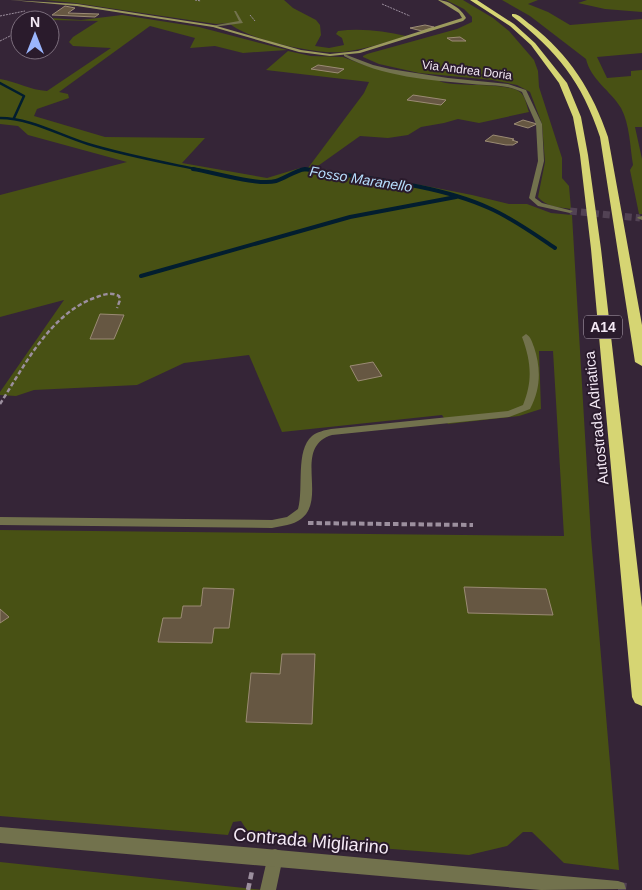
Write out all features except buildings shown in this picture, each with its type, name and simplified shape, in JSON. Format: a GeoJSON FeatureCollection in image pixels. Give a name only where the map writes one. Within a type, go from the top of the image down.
{"type":"FeatureCollection","features":[{"type":"Feature","properties":{"kind":"highway","name":"Autostrada Adriatica"},"geometry":{"type":"LineString","coordinates":[[473,0],[512,25],[533,44],[563,83],[577,117],[594,232],[642,697]]}},
{"type":"Feature","properties":{"kind":"highway","name":"A14"},"geometry":{"type":"LineString","coordinates":[[489,0],[512,14],[550,43],[572,68],[590,98],[604,137],[642,362]]}},
{"type":"Feature","properties":{"kind":"main road"},"geometry":{"type":"LineString","coordinates":[[12,0],[77,5],[212,26],[301,52],[321,55],[346,55],[435,30],[464,18],[461,12],[440,0]]}},
{"type":"Feature","properties":{"kind":"street"},"geometry":{"type":"LineString","coordinates":[[212,26],[242,22],[235,12]]}},
{"type":"Feature","properties":{"kind":"street","name":"Via Andrea Doria"},"geometry":{"type":"LineString","coordinates":[[346,55],[396,72],[515,87],[524,91],[539,124],[541,162],[532,198],[540,205],[570,211]]}},
{"type":"Feature","properties":{"kind":"street"},"geometry":{"type":"LineString","coordinates":[[0,521],[272,524],[286,522],[302,512],[305,503],[310,449],[320,435],[331,432],[509,414],[528,407],[536,386],[534,357],[526,337]]}},
{"type":"Feature","properties":{"kind":"street","name":"Contrada Migliarino"},"geometry":{"type":"LineString","coordinates":[[0,835],[275,857],[618,889]]}},
{"type":"Feature","properties":{"kind":"street"},"geometry":{"type":"LineString","coordinates":[[268,890],[275,857]]}},
{"type":"Feature","properties":{"kind":"path"},"geometry":{"type":"LineString","coordinates":[[195,0],[201,1]]}},
{"type":"Feature","properties":{"kind":"path"},"geometry":{"type":"LineString","coordinates":[[382,4],[410,16]]}},
{"type":"Feature","properties":{"kind":"path"},"geometry":{"type":"LineString","coordinates":[[0,404],[49,332],[75,305],[96,295],[109,293],[119,296],[120,300],[117,308]]}},
{"type":"Feature","properties":{"kind":"path"},"geometry":{"type":"LineString","coordinates":[[296,517],[304,522],[316,524],[473,525]]}},
{"type":"Feature","properties":{"kind":"green space"},"geometry":{"type":"Polygon","coordinates":[[[44,0],[284,0],[293,8],[316,20],[320,25],[321,35],[315,46],[329,48],[344,45],[342,38],[336,34],[338,31],[372,30],[406,36],[351,51],[317,51],[283,45],[250,35],[229,23],[216,24],[44,0]]]}},
{"type":"Feature","properties":{"kind":"green space"},"geometry":{"type":"Polygon","coordinates":[[[446,0],[463,0],[493,18],[509,31],[534,60],[538,71],[539,87],[562,158],[562,178],[569,186],[571,209],[549,205],[538,197],[545,162],[542,124],[530,92],[517,85],[492,80],[419,73],[379,64],[363,57],[367,54],[457,29],[472,22],[472,17],[464,9],[446,0]]]}},
{"type":"Feature","properties":{"kind":"green space"},"geometry":{"type":"Polygon","coordinates":[[[502,0],[538,0],[528,4],[548,12],[570,25],[642,19],[642,53],[597,57],[607,78],[631,76],[631,71],[642,70],[642,127],[635,127],[642,159],[642,214],[639,214],[630,170],[633,165],[629,136],[621,108],[596,79],[586,59],[530,16],[502,0]]]}},
{"type":"Feature","properties":{"kind":"green space"},"geometry":{"type":"Polygon","coordinates":[[[587,0],[642,0],[642,12],[605,9],[578,3],[587,0]]]}},
{"type":"Feature","properties":{"kind":"green space"},"geometry":{"type":"Polygon","coordinates":[[[122,15],[199,27],[287,50],[243,53],[215,46],[190,48],[195,38],[150,26],[59,92],[68,94],[69,98],[37,109],[34,116],[105,137],[205,138],[182,163],[267,178],[300,168],[308,168],[364,93],[369,82],[266,70],[288,51],[311,56],[343,57],[395,73],[438,80],[444,83],[506,87],[522,94],[529,112],[479,123],[458,119],[421,127],[408,135],[388,138],[360,136],[315,168],[421,185],[509,204],[527,204],[551,213],[572,215],[591,537],[619,870],[564,863],[532,832],[523,832],[507,846],[469,855],[252,838],[241,821],[233,822],[228,835],[0,816],[0,530],[564,536],[553,351],[539,351],[541,409],[519,416],[448,424],[442,415],[282,432],[249,355],[184,363],[137,385],[34,390],[16,396],[0,395],[0,392],[64,300],[0,317],[0,195],[127,162],[28,135],[18,126],[0,124],[0,79],[47,91],[111,48],[73,46],[69,42],[73,37],[98,21],[60,20],[60,19],[81,20],[122,15]]]}},
{"type":"Feature","properties":{"kind":"green space"},"geometry":{"type":"Polygon","coordinates":[[[0,862],[264,890],[0,890],[0,862]]]}},
{"type":"Feature","properties":{"kind":"waterway","name":"Fosso Maranello"},"geometry":{"type":"LineString","coordinates":[[0,83],[24,96],[14,118]]}},
{"type":"Feature","properties":{"kind":"waterway","name":"Fosso Maranello"},"geometry":{"type":"LineString","coordinates":[[0,118],[33,124],[115,152],[200,170]]}},
{"type":"Feature","properties":{"kind":"waterway","name":"Fosso Maranello"},"geometry":{"type":"LineString","coordinates":[[193,169],[258,182],[280,180],[301,170]]}},
{"type":"Feature","properties":{"kind":"waterway","name":"Fosso Maranello"},"geometry":{"type":"LineString","coordinates":[[301,170],[305,169],[423,187],[469,200],[498,212],[555,248]]}},
{"type":"Feature","properties":{"kind":"waterway","name":"Fosso Maranello"},"geometry":{"type":"LineString","coordinates":[[301,170],[310,170]]}},
{"type":"Feature","properties":{"kind":"waterway"},"geometry":{"type":"LineString","coordinates":[[141,276],[350,217],[456,197]]}},
{"type":"Feature","properties":{"kind":"tunnel"},"geometry":{"type":"LineString","coordinates":[[570,211],[640,218]]}},
{"type":"Feature","properties":{"kind":"tunnel"},"geometry":{"type":"LineString","coordinates":[[618,889],[626,890]]}}]}
